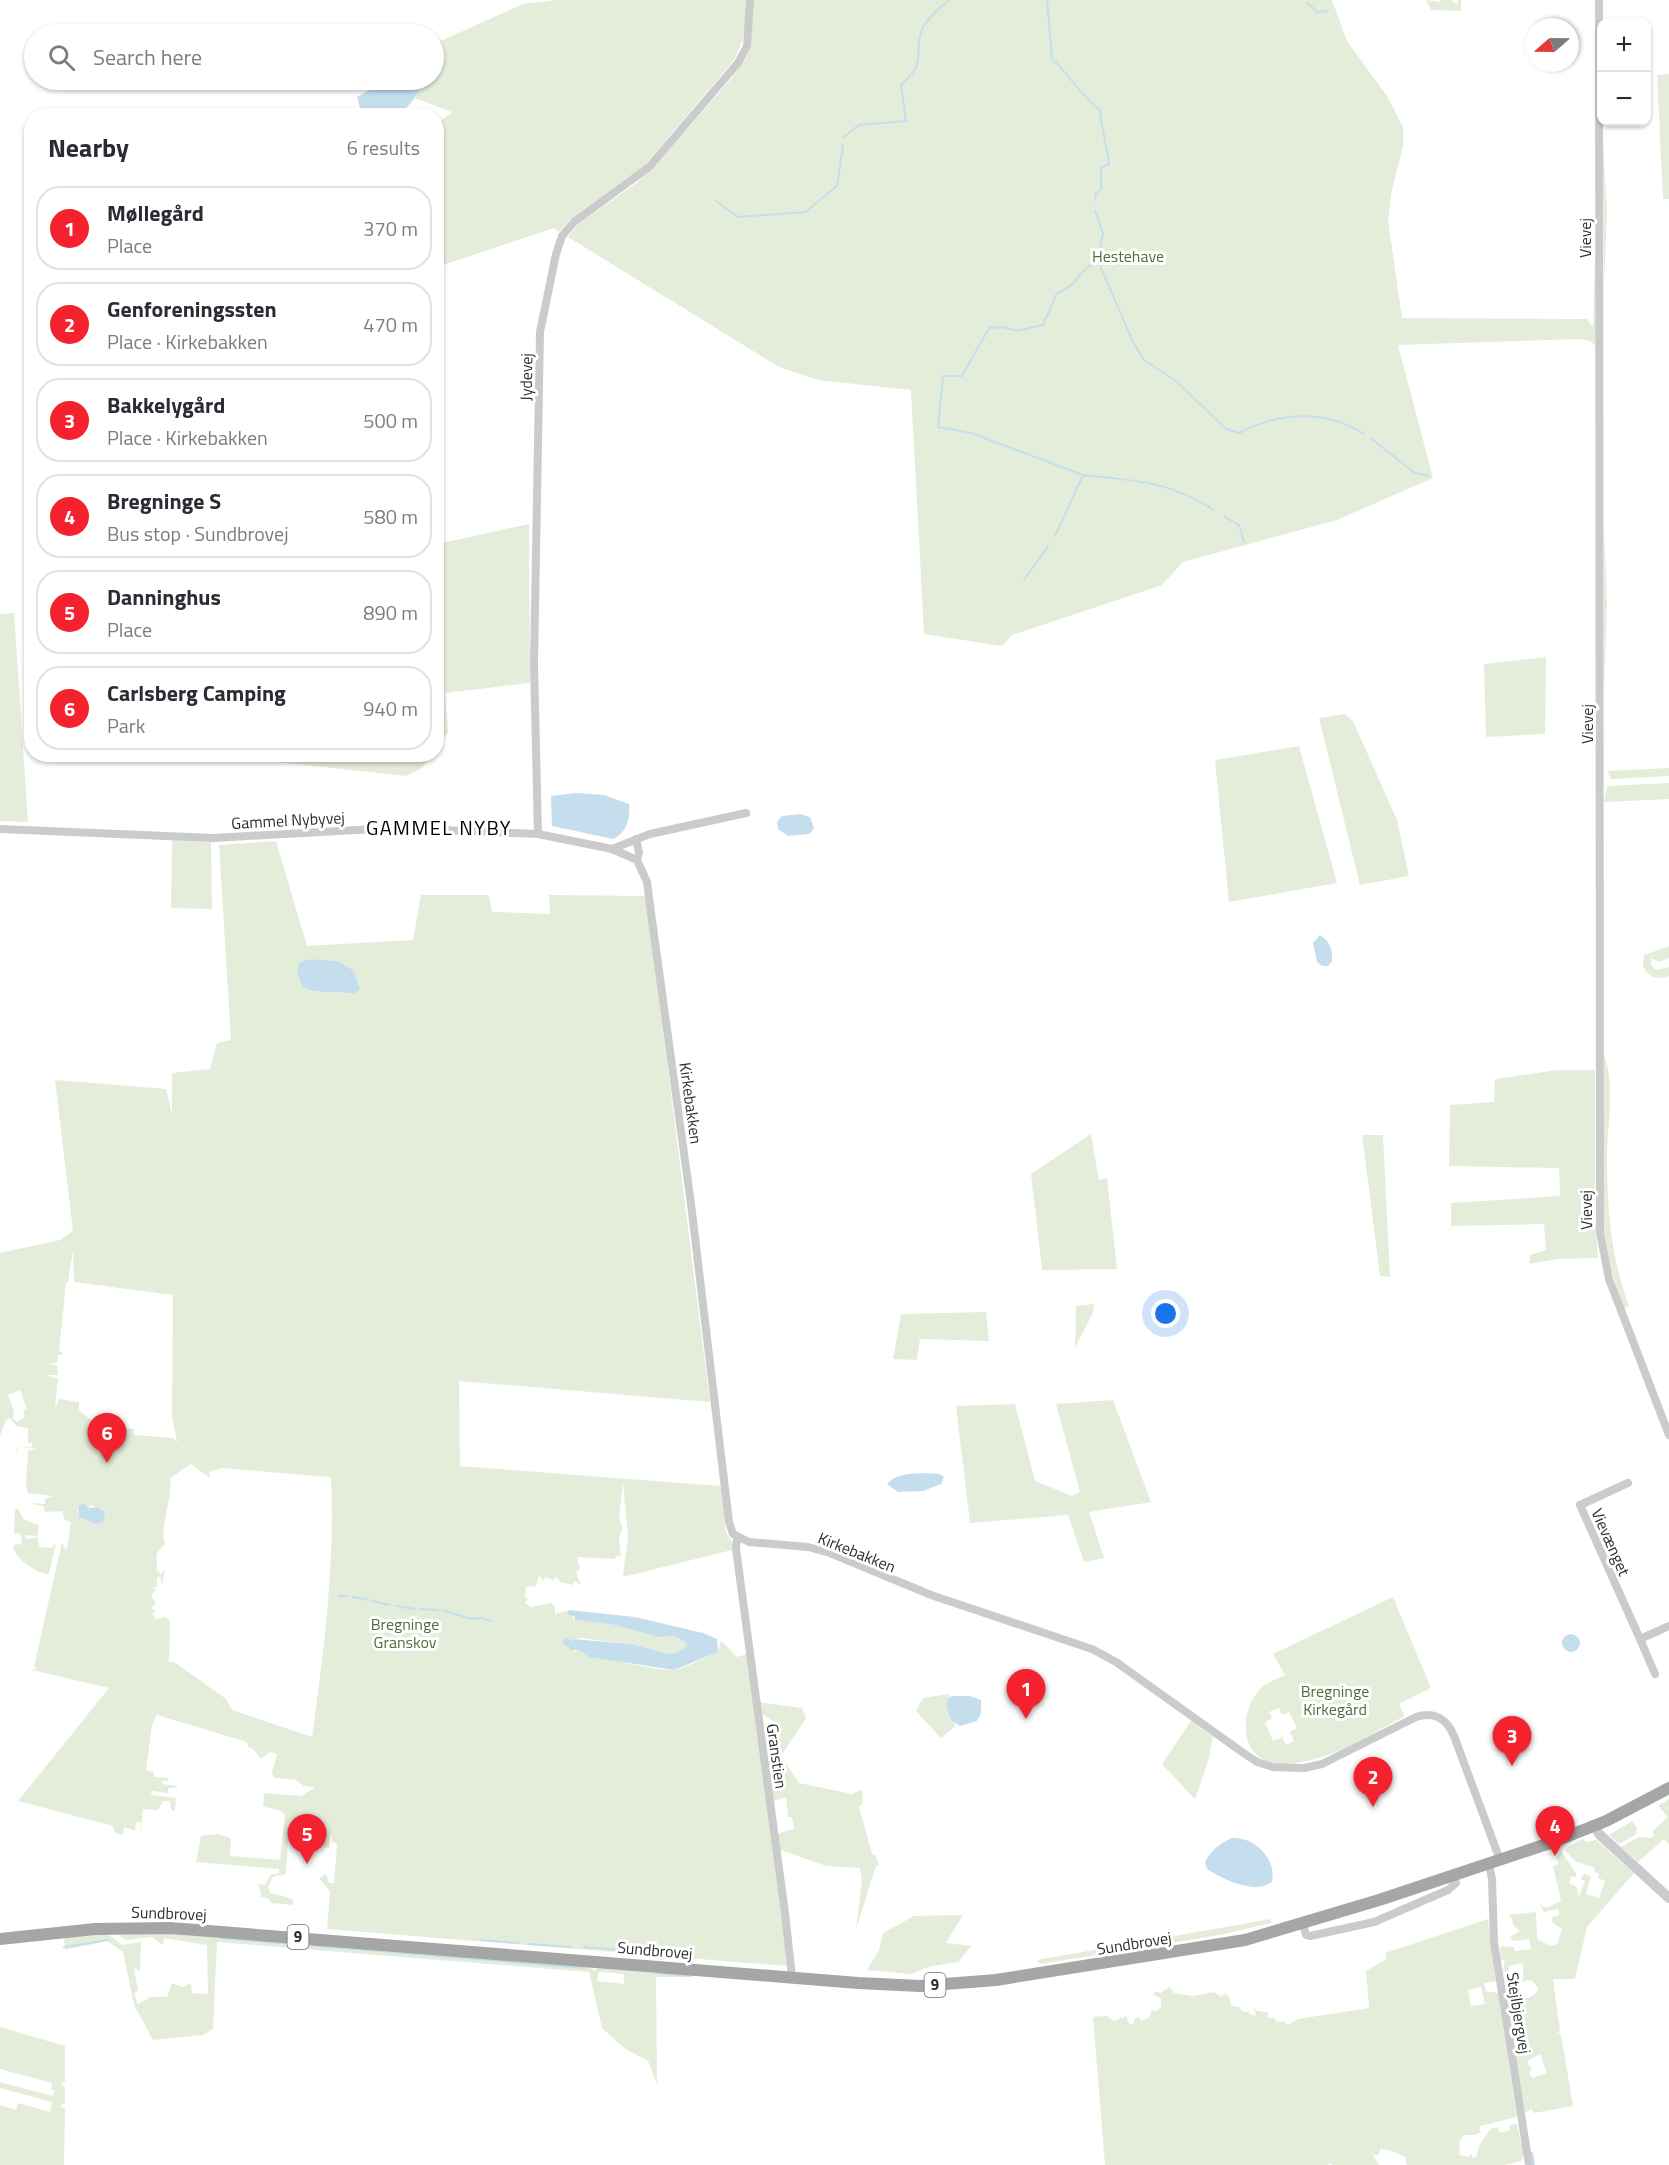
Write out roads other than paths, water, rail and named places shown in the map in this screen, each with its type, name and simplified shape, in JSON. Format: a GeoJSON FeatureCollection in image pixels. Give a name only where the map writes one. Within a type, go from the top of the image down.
{"type":"FeatureCollection","features":[{"type":"Feature","properties":{"kind":"main road","name":"Sundbrovej"},"geometry":{"type":"LineString","coordinates":[[0,1940],[95,1929],[183,1928],[920,1986],[980,1982],[1205,1948],[1303,1924],[1454,1879],[1594,1826],[1669,1788]]}},
{"type":"Feature","properties":{"kind":"street","name":"Jydevej"},"geometry":{"type":"LineString","coordinates":[[538,834],[534,664],[540,332],[551,273],[562,236],[574,222],[649,167],[738,63],[747,46],[750,0]]}},
{"type":"Feature","properties":{"kind":"street","name":"Vievej"},"geometry":{"type":"LineString","coordinates":[[1599,0],[1599,1232],[1609,1279],[1669,1435]]}},
{"type":"Feature","properties":{"kind":"street"},"geometry":{"type":"LineString","coordinates":[[612,849],[636,838],[746,813]]}},
{"type":"Feature","properties":{"kind":"street","name":"Gammel Nybyvej"},"geometry":{"type":"LineString","coordinates":[[0,829],[213,838],[393,828],[538,834],[612,849],[637,860]]}},
{"type":"Feature","properties":{"kind":"street"},"geometry":{"type":"LineString","coordinates":[[636,838],[639,853],[637,860]]}},
{"type":"Feature","properties":{"kind":"street","name":"Kirkebakken"},"geometry":{"type":"LineString","coordinates":[[637,860],[647,882],[692,1204],[729,1522],[737,1538],[749,1542],[808,1547],[830,1553],[940,1599],[1092,1649],[1116,1662],[1242,1752],[1265,1765],[1293,1769],[1315,1766],[1416,1717],[1426,1714],[1437,1716],[1449,1726],[1454,1736],[1494,1862]]}},
{"type":"Feature","properties":{"kind":"street","name":"Vievænget"},"geometry":{"type":"LineString","coordinates":[[1628,1483],[1580,1505],[1655,1674]]}},
{"type":"Feature","properties":{"kind":"street","name":"Granstien"},"geometry":{"type":"LineString","coordinates":[[737,1538],[736,1549],[792,1977]]}},
{"type":"Feature","properties":{"kind":"street"},"geometry":{"type":"LineString","coordinates":[[1640,1638],[1669,1626]]}},
{"type":"Feature","properties":{"kind":"street"},"geometry":{"type":"LineString","coordinates":[[1594,1826],[1600,1835],[1669,1898]]}},
{"type":"Feature","properties":{"kind":"street","name":"Stejlbjergvej"},"geometry":{"type":"LineString","coordinates":[[1494,1862],[1493,1931],[1529,2165]]}},
{"type":"Feature","properties":{"kind":"street","name":"Sundbrovej"},"geometry":{"type":"LineString","coordinates":[[1303,1924],[1306,1935],[1310,1936],[1374,1922],[1439,1894],[1454,1879]]}},
{"type":"Feature","properties":{"kind":"water"},"geometry":{"type":"Polygon","coordinates":[[[369,90],[419,90],[405,108],[360,108],[357,97],[369,90]]]}},
{"type":"Feature","properties":{"kind":"water"},"geometry":{"type":"Polygon","coordinates":[[[576,793],[604,795],[629,804],[628,820],[621,833],[613,839],[552,826],[551,796],[576,793]]]}},
{"type":"Feature","properties":{"kind":"water"},"geometry":{"type":"Polygon","coordinates":[[[800,814],[810,817],[814,828],[809,834],[788,836],[778,829],[777,822],[782,816],[800,814]]]}},
{"type":"Feature","properties":{"kind":"water"},"geometry":{"type":"Polygon","coordinates":[[[1320,935],[1326,940],[1331,950],[1332,961],[1328,966],[1322,966],[1317,962],[1313,943],[1320,935]]]}},
{"type":"Feature","properties":{"kind":"water"},"geometry":{"type":"Polygon","coordinates":[[[312,959],[338,961],[354,971],[360,990],[353,994],[314,991],[302,987],[297,971],[300,962],[312,959]]]}},
{"type":"Feature","properties":{"kind":"water"},"geometry":{"type":"Polygon","coordinates":[[[939,1474],[944,1477],[941,1484],[923,1491],[898,1492],[887,1484],[904,1475],[939,1474]]]}},
{"type":"Feature","properties":{"kind":"water"},"geometry":{"type":"Polygon","coordinates":[[[83,1503],[89,1508],[97,1507],[105,1512],[103,1522],[96,1524],[79,1517],[78,1506],[83,1503]]]}},
{"type":"Feature","properties":{"kind":"water"},"geometry":{"type":"Polygon","coordinates":[[[569,1610],[635,1617],[703,1633],[717,1639],[718,1652],[674,1670],[589,1657],[579,1650],[571,1650],[562,1642],[567,1638],[572,1641],[573,1639],[631,1644],[669,1654],[679,1652],[687,1646],[675,1636],[659,1637],[615,1625],[575,1620],[575,1617],[568,1614],[569,1610]]]}},
{"type":"Feature","properties":{"kind":"water"},"geometry":{"type":"Polygon","coordinates":[[[1571,1634],[1577,1637],[1580,1643],[1577,1649],[1571,1652],[1565,1649],[1562,1643],[1565,1637],[1571,1634]]]}},
{"type":"Feature","properties":{"kind":"water"},"geometry":{"type":"Polygon","coordinates":[[[970,1696],[981,1700],[981,1713],[977,1721],[960,1726],[951,1720],[946,1706],[949,1697],[970,1696]]]}},
{"type":"Feature","properties":{"kind":"water"},"geometry":{"type":"Polygon","coordinates":[[[1232,1838],[1248,1841],[1262,1851],[1271,1865],[1272,1882],[1265,1886],[1248,1886],[1230,1881],[1207,1869],[1205,1862],[1210,1854],[1232,1838]]]}},
{"type":"Feature","properties":{"kind":"waterway"},"geometry":{"type":"LineString","coordinates":[[844,137],[859,125],[906,121],[901,85],[917,63],[924,25],[949,0]]}},
{"type":"Feature","properties":{"kind":"waterway"},"geometry":{"type":"LineString","coordinates":[[1047,0],[1052,59],[1100,110],[1109,164],[1101,168],[1101,190],[1096,193],[1095,200]]}},
{"type":"Feature","properties":{"kind":"waterway"},"geometry":{"type":"LineString","coordinates":[[1307,3],[1318,12],[1327,11]]}},
{"type":"Feature","properties":{"kind":"waterway"},"geometry":{"type":"LineString","coordinates":[[716,201],[738,217],[805,212],[837,186],[843,145]]}},
{"type":"Feature","properties":{"kind":"waterway"},"geometry":{"type":"LineString","coordinates":[[1055,536],[1083,475],[971,433],[938,427],[943,376],[962,376],[989,328],[1003,327],[1017,331],[1043,325],[1057,293],[1070,286],[1085,270],[1098,261],[1103,233],[1095,211]]}},
{"type":"Feature","properties":{"kind":"waterway"},"geometry":{"type":"LineString","coordinates":[[1098,261],[1133,342],[1144,360],[1176,381],[1226,429],[1239,433],[1270,421],[1302,416],[1334,420],[1364,434]]}},
{"type":"Feature","properties":{"kind":"waterway"},"geometry":{"type":"LineString","coordinates":[[1372,439],[1415,473],[1429,476]]}},
{"type":"Feature","properties":{"kind":"waterway"},"geometry":{"type":"LineString","coordinates":[[1083,475],[1166,487],[1214,510]]}},
{"type":"Feature","properties":{"kind":"waterway"},"geometry":{"type":"LineString","coordinates":[[1224,516],[1239,525],[1244,542]]}},
{"type":"Feature","properties":{"kind":"waterway"},"geometry":{"type":"LineString","coordinates":[[1024,580],[1048,546]]}},
{"type":"Feature","properties":{"kind":"waterway"},"geometry":{"type":"LineString","coordinates":[[339,1596],[348,1596]]}},
{"type":"Feature","properties":{"kind":"waterway"},"geometry":{"type":"LineString","coordinates":[[353,1597],[369,1600]]}},
{"type":"Feature","properties":{"kind":"waterway"},"geometry":{"type":"LineString","coordinates":[[373,1601],[390,1605]]}},
{"type":"Feature","properties":{"kind":"waterway"},"geometry":{"type":"LineString","coordinates":[[396,1606],[415,1609]]}},
{"type":"Feature","properties":{"kind":"waterway"},"geometry":{"type":"LineString","coordinates":[[420,1609],[438,1610]]}},
{"type":"Feature","properties":{"kind":"waterway"},"geometry":{"type":"LineString","coordinates":[[442,1610],[472,1619],[481,1618]]}},
{"type":"Feature","properties":{"kind":"waterway"},"geometry":{"type":"LineString","coordinates":[[482,1618],[491,1621]]}},
{"type":"Feature","properties":{"kind":"waterway"},"geometry":{"type":"LineString","coordinates":[[221,1938],[585,1968]]}},
{"type":"Feature","properties":{"kind":"waterway"},"geometry":{"type":"LineString","coordinates":[[64,1947],[108,1940]]}},
{"type":"Feature","properties":{"kind":"waterway"},"geometry":{"type":"LineString","coordinates":[[481,1940],[518,1943]]}},
{"type":"Feature","properties":{"kind":"waterway"},"geometry":{"type":"LineString","coordinates":[[529,1944],[570,1947]]}},
{"type":"Feature","properties":{"kind":"waterway"},"geometry":{"type":"LineString","coordinates":[[584,1947],[678,1955]]}},
{"type":"Feature","properties":{"kind":"waterway"},"geometry":{"type":"LineString","coordinates":[[656,1973],[691,1976]]}},
{"type":"Feature","properties":{"kind":"waterway"},"geometry":{"type":"LineString","coordinates":[[1532,2153],[1534,2165]]}},
{"type":"Feature","properties":{"kind":"place","name":"Carlsberg Camping"},"geometry":{"type":"Point","coordinates":[107,1463]}},
{"type":"Feature","properties":{"kind":"place","name":"Møllegård"},"geometry":{"type":"Point","coordinates":[1026,1719]}},
{"type":"Feature","properties":{"kind":"place","name":"Bakkelygård"},"geometry":{"type":"Point","coordinates":[1512,1766]}},
{"type":"Feature","properties":{"kind":"place","name":"Genforeningssten"},"geometry":{"type":"Point","coordinates":[1373,1807]}},
{"type":"Feature","properties":{"kind":"place","name":"Bregninge S"},"geometry":{"type":"Point","coordinates":[1555,1856]}},
{"type":"Feature","properties":{"kind":"place","name":"Danninghus"},"geometry":{"type":"Point","coordinates":[307,1864]}},
{"type":"Feature","properties":{"kind":"district","name":"GAMMEL NYBY"},"geometry":{"type":"Point","coordinates":[439,828]}},
{"type":"Feature","properties":{"kind":"park label","name":"Hestehave"},"geometry":{"type":"Point","coordinates":[1128,256]}},
{"type":"Feature","properties":{"kind":"park label","name":"Bregninge Granskov"},"geometry":{"type":"Point","coordinates":[405,1633]}},
{"type":"Feature","properties":{"kind":"park label","name":"Bregninge Kirkegård"},"geometry":{"type":"Point","coordinates":[1335,1700]}}]}
